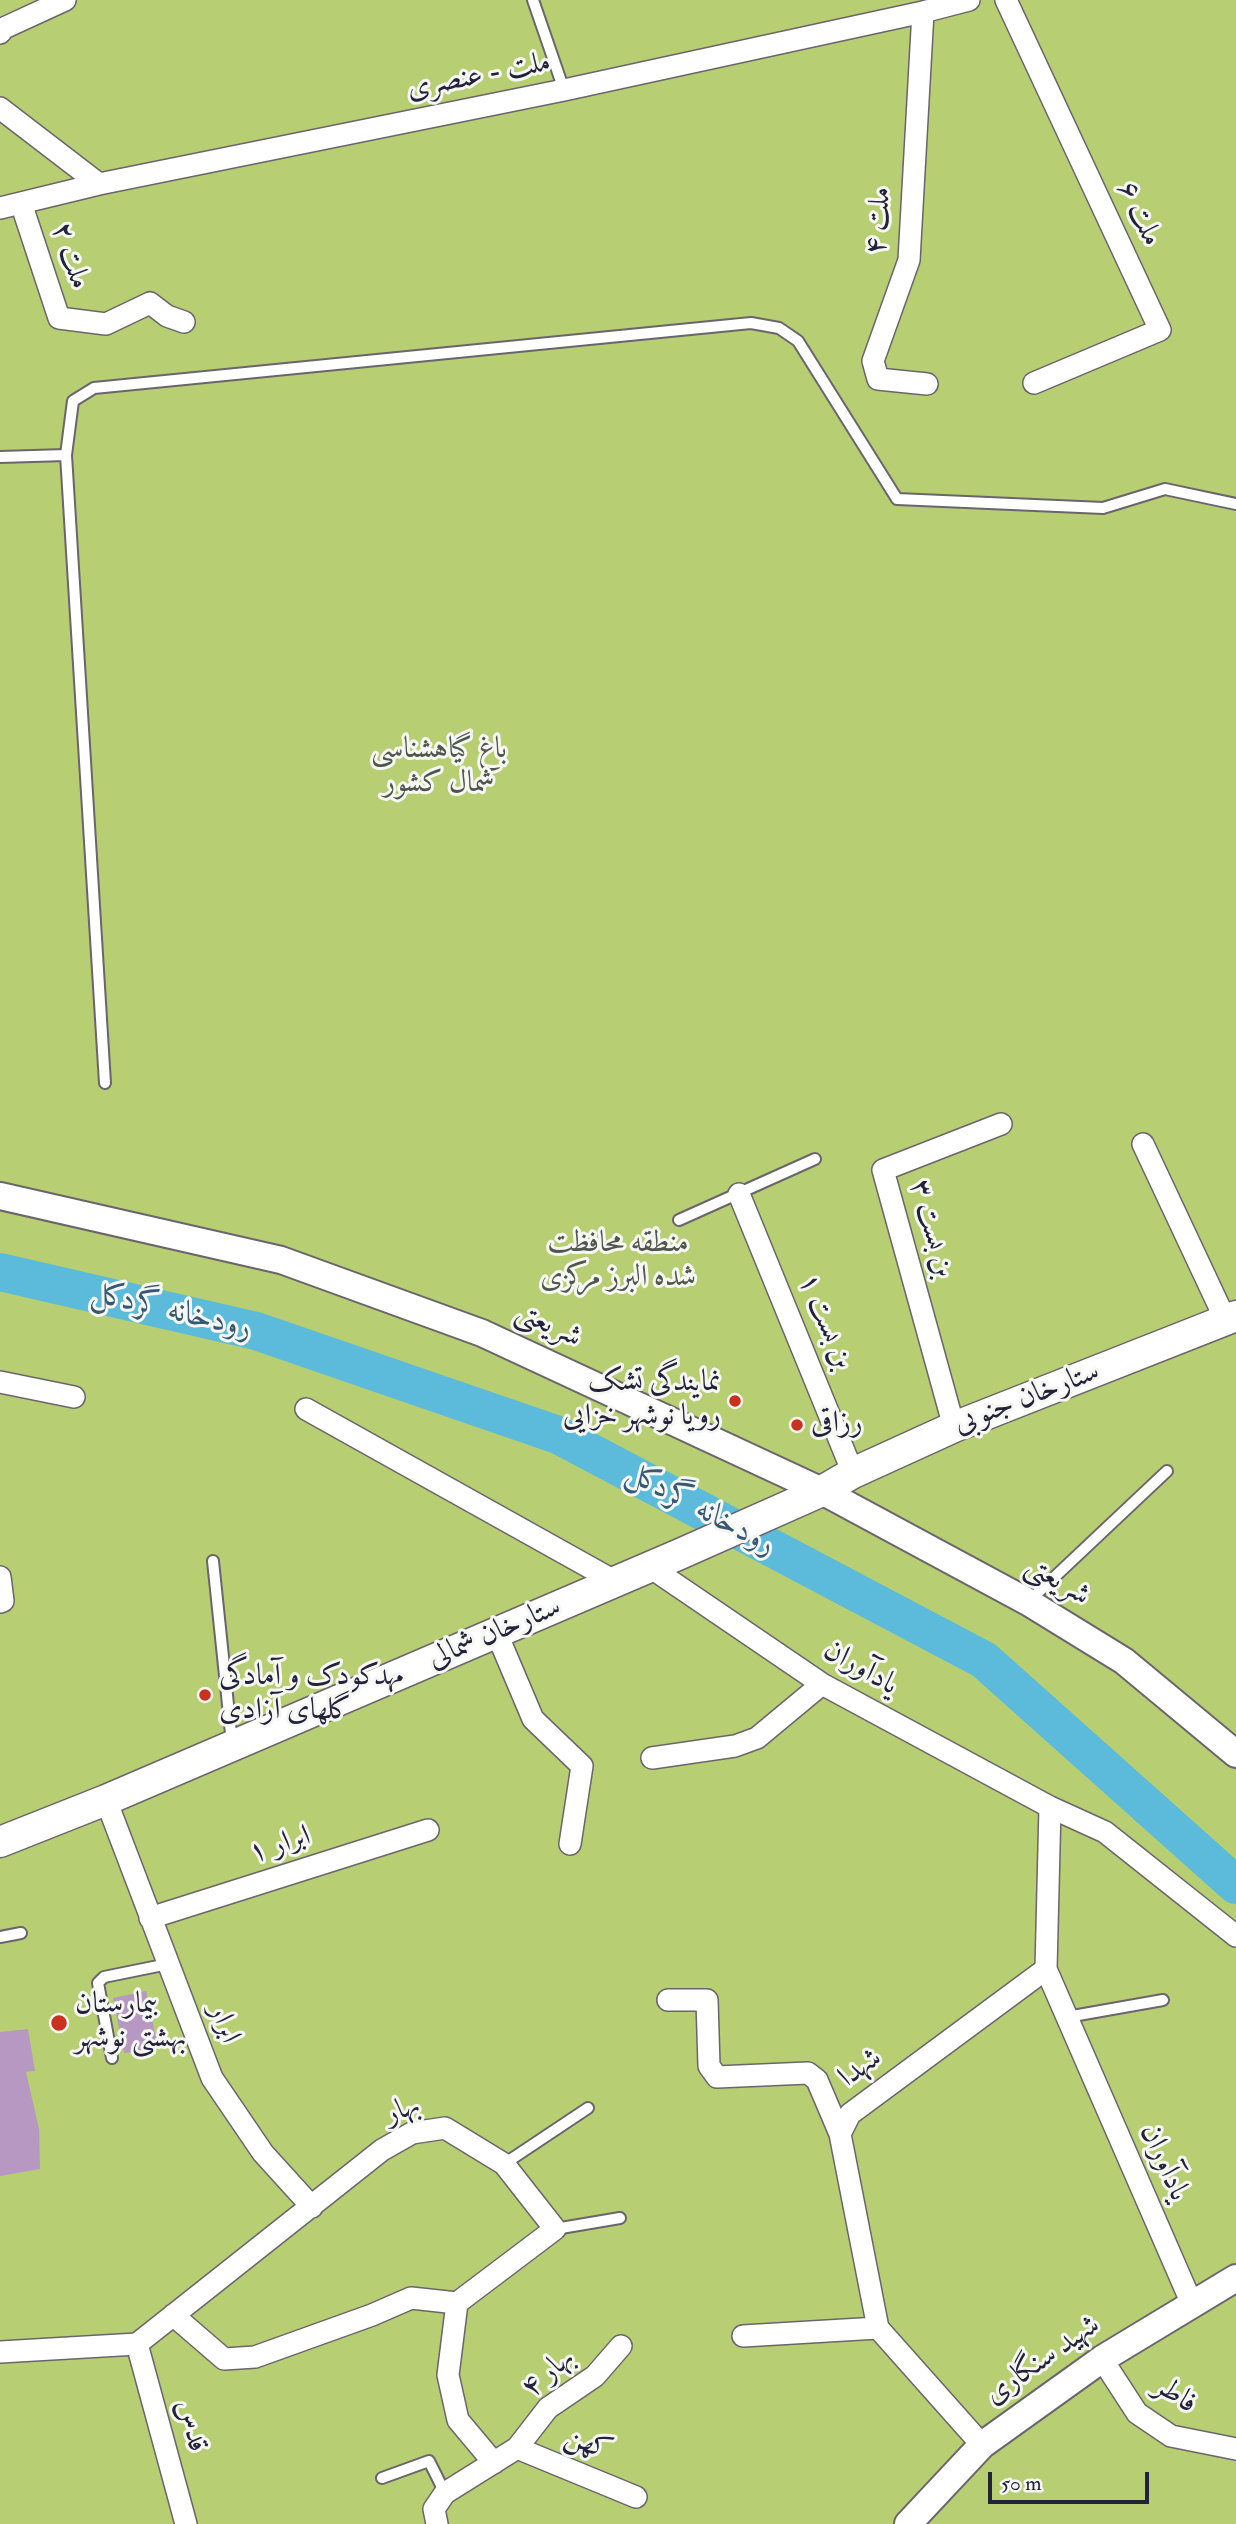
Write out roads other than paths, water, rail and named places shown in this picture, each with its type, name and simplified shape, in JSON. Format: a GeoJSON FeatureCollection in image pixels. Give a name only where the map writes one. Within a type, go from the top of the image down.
{"type":"FeatureCollection","features":[{"type":"Feature","properties":{"kind":"main road","name":"ستارخان جنوبی"},"geometry":{"type":"LineString","coordinates":[[788,1506],[954,1427],[1231,1318]]}},
{"type":"Feature","properties":{"kind":"main road","name":"ستارخان شمالی"},"geometry":{"type":"LineString","coordinates":[[0,1842],[106,1800],[497,1634],[788,1506]]}},
{"type":"Feature","properties":{"kind":"street"},"geometry":{"type":"LineString","coordinates":[[0,33],[4,28],[65,0]]}},
{"type":"Feature","properties":{"kind":"street","name":"ملت - عنصری"},"geometry":{"type":"LineString","coordinates":[[10,206],[99,184],[565,90],[969,0]]}},
{"type":"Feature","properties":{"kind":"street","name":"ملت ۶"},"geometry":{"type":"LineString","coordinates":[[1006,0],[1160,330],[1034,383]]}},
{"type":"Feature","properties":{"kind":"street","name":"ملت ۴"},"geometry":{"type":"LineString","coordinates":[[923,12],[909,260],[873,361],[878,379],[927,384]]}},
{"type":"Feature","properties":{"kind":"street"},"geometry":{"type":"LineString","coordinates":[[0,108],[99,184]]}},
{"type":"Feature","properties":{"kind":"street","name":"ملت ۲"},"geometry":{"type":"LineString","coordinates":[[10,206],[59,318],[106,324],[150,303],[167,316],[184,323]]}},
{"type":"Feature","properties":{"kind":"street","name":"بن بست ۳"},"geometry":{"type":"LineString","coordinates":[[954,1427],[883,1170],[1001,1124]]}},
{"type":"Feature","properties":{"kind":"street"},"geometry":{"type":"LineString","coordinates":[[1143,1144],[1231,1318]]}},
{"type":"Feature","properties":{"kind":"street","name":"بن بست ۱"},"geometry":{"type":"LineString","coordinates":[[739,1194],[853,1473]]}},
{"type":"Feature","properties":{"kind":"street","name":"شریعتی"},"geometry":{"type":"LineString","coordinates":[[0,1196],[281,1260],[482,1333],[822,1491],[1028,1602],[1124,1661],[1236,1754]]}},
{"type":"Feature","properties":{"kind":"street"},"geometry":{"type":"LineString","coordinates":[[0,1382],[74,1396]]}},
{"type":"Feature","properties":{"kind":"street"},"geometry":{"type":"LineString","coordinates":[[306,1409],[616,1582]]}},
{"type":"Feature","properties":{"kind":"street","name":"یادآوران"},"geometry":{"type":"LineString","coordinates":[[650,1567],[822,1684],[1051,1807],[1105,1832],[1236,1937]]}},
{"type":"Feature","properties":{"kind":"street"},"geometry":{"type":"LineString","coordinates":[[0,1577],[1,1601]]}},
{"type":"Feature","properties":{"kind":"street"},"geometry":{"type":"LineString","coordinates":[[497,1634],[533,1719],[582,1766],[570,1844]]}},
{"type":"Feature","properties":{"kind":"street"},"geometry":{"type":"LineString","coordinates":[[652,1758],[735,1746],[757,1738],[822,1684]]}},
{"type":"Feature","properties":{"kind":"street","name":"ابرار"},"geometry":{"type":"LineString","coordinates":[[106,1800],[212,2078],[262,2153],[312,2207]]}},
{"type":"Feature","properties":{"kind":"street"},"geometry":{"type":"LineString","coordinates":[[1046,1969],[1051,1807]]}},
{"type":"Feature","properties":{"kind":"street","name":"ابرار ۱"},"geometry":{"type":"LineString","coordinates":[[150,1918],[428,1830]]}},
{"type":"Feature","properties":{"kind":"street","name":"یادآوران"},"geometry":{"type":"LineString","coordinates":[[1046,1969],[1192,2304]]}},
{"type":"Feature","properties":{"kind":"street","name":"شهدا"},"geometry":{"type":"LineString","coordinates":[[878,2328],[840,2134],[850,2114],[1046,1969]]}},
{"type":"Feature","properties":{"kind":"street"},"geometry":{"type":"LineString","coordinates":[[668,2000],[707,2000],[709,2066],[717,2077],[807,2073],[817,2080],[840,2134]]}},
{"type":"Feature","properties":{"kind":"street","name":"بهار"},"geometry":{"type":"LineString","coordinates":[[136,2344],[382,2150],[412,2133],[445,2128],[504,2164],[555,2229]]}},
{"type":"Feature","properties":{"kind":"street"},"geometry":{"type":"LineString","coordinates":[[173,2315],[225,2359],[255,2357],[372,2315],[411,2298],[457,2303],[555,2229]]}},
{"type":"Feature","properties":{"kind":"street","name":"شهید سنگاری"},"geometry":{"type":"LineString","coordinates":[[908,2524],[982,2445],[1102,2359],[1236,2278]]}},
{"type":"Feature","properties":{"kind":"street"},"geometry":{"type":"LineString","coordinates":[[457,2303],[447,2375],[458,2420],[494,2463]]}},
{"type":"Feature","properties":{"kind":"street"},"geometry":{"type":"LineString","coordinates":[[743,2336],[878,2328],[982,2445]]}},
{"type":"Feature","properties":{"kind":"street"},"geometry":{"type":"LineString","coordinates":[[0,2352],[136,2344]]}},
{"type":"Feature","properties":{"kind":"street","name":"قدس"},"geometry":{"type":"LineString","coordinates":[[136,2344],[186,2524]]}},
{"type":"Feature","properties":{"kind":"street","name":"بهار ۴"},"geometry":{"type":"LineString","coordinates":[[517,2448],[548,2409],[595,2376],[621,2346]]}},
{"type":"Feature","properties":{"kind":"street","name":"فاطر"},"geometry":{"type":"LineString","coordinates":[[1102,2359],[1137,2413],[1171,2436],[1236,2449]]}},
{"type":"Feature","properties":{"kind":"street"},"geometry":{"type":"LineString","coordinates":[[437,2524],[434,2509],[445,2494],[517,2448]]}},
{"type":"Feature","properties":{"kind":"street","name":"کهن"},"geometry":{"type":"LineString","coordinates":[[517,2448],[636,2497]]}},
{"type":"Feature","properties":{"kind":"lane"},"geometry":{"type":"LineString","coordinates":[[533,0],[565,90]]}},
{"type":"Feature","properties":{"kind":"lane"},"geometry":{"type":"LineString","coordinates":[[105,1083],[66,455],[73,401],[94,388],[751,323],[779,328],[798,341],[897,499],[1103,508],[1165,489],[1236,504]]}},
{"type":"Feature","properties":{"kind":"lane"},"geometry":{"type":"LineString","coordinates":[[0,457],[66,455]]}},
{"type":"Feature","properties":{"kind":"lane"},"geometry":{"type":"LineString","coordinates":[[679,1220],[815,1158]]}},
{"type":"Feature","properties":{"kind":"lane"},"geometry":{"type":"LineString","coordinates":[[1028,1602],[1167,1471]]}},
{"type":"Feature","properties":{"kind":"lane"},"geometry":{"type":"LineString","coordinates":[[213,1562],[232,1746]]}},
{"type":"Feature","properties":{"kind":"lane"},"geometry":{"type":"LineString","coordinates":[[0,1937],[22,1933]]}},
{"type":"Feature","properties":{"kind":"lane"},"geometry":{"type":"LineString","coordinates":[[112,2058],[98,1983],[104,1977],[168,1964]]}},
{"type":"Feature","properties":{"kind":"lane"},"geometry":{"type":"LineString","coordinates":[[1067,2017],[1163,2000]]}},
{"type":"Feature","properties":{"kind":"lane"},"geometry":{"type":"LineString","coordinates":[[504,2164],[589,2108]]}},
{"type":"Feature","properties":{"kind":"lane"},"geometry":{"type":"LineString","coordinates":[[555,2229],[620,2218]]}},
{"type":"Feature","properties":{"kind":"lane"},"geometry":{"type":"LineString","coordinates":[[382,2478],[429,2461],[445,2494]]}},
{"type":"Feature","properties":{"kind":"waterway","name":"رودخانه گردکل"},"geometry":{"type":"LineString","coordinates":[[0,1272],[256,1331],[558,1435],[984,1660],[1236,1885]]}},
{"type":"Feature","properties":{"kind":"place","name":"نمایندگی تشک رویا نوشهر خزایی"},"geometry":{"type":"Point","coordinates":[735,1401]}},
{"type":"Feature","properties":{"kind":"place","name":"رزاقی"},"geometry":{"type":"Point","coordinates":[797,1425]}},
{"type":"Feature","properties":{"kind":"place","name":"مهدکودک و آمادگی گلهای آزادی"},"geometry":{"type":"Point","coordinates":[205,1695]}},
{"type":"Feature","properties":{"kind":"place","name":"بیمارستان بهشتی نوشهر"},"geometry":{"type":"Point","coordinates":[59,2023]}},
{"type":"Feature","properties":{"kind":"park label","name":"باغ گیاهشناسی شمال کشور"},"geometry":{"type":"Point","coordinates":[439,768]}},
{"type":"Feature","properties":{"kind":"park label","name":"منطقه محافظت شده البرز مرکزی"},"geometry":{"type":"Point","coordinates":[618,1262]}}]}
